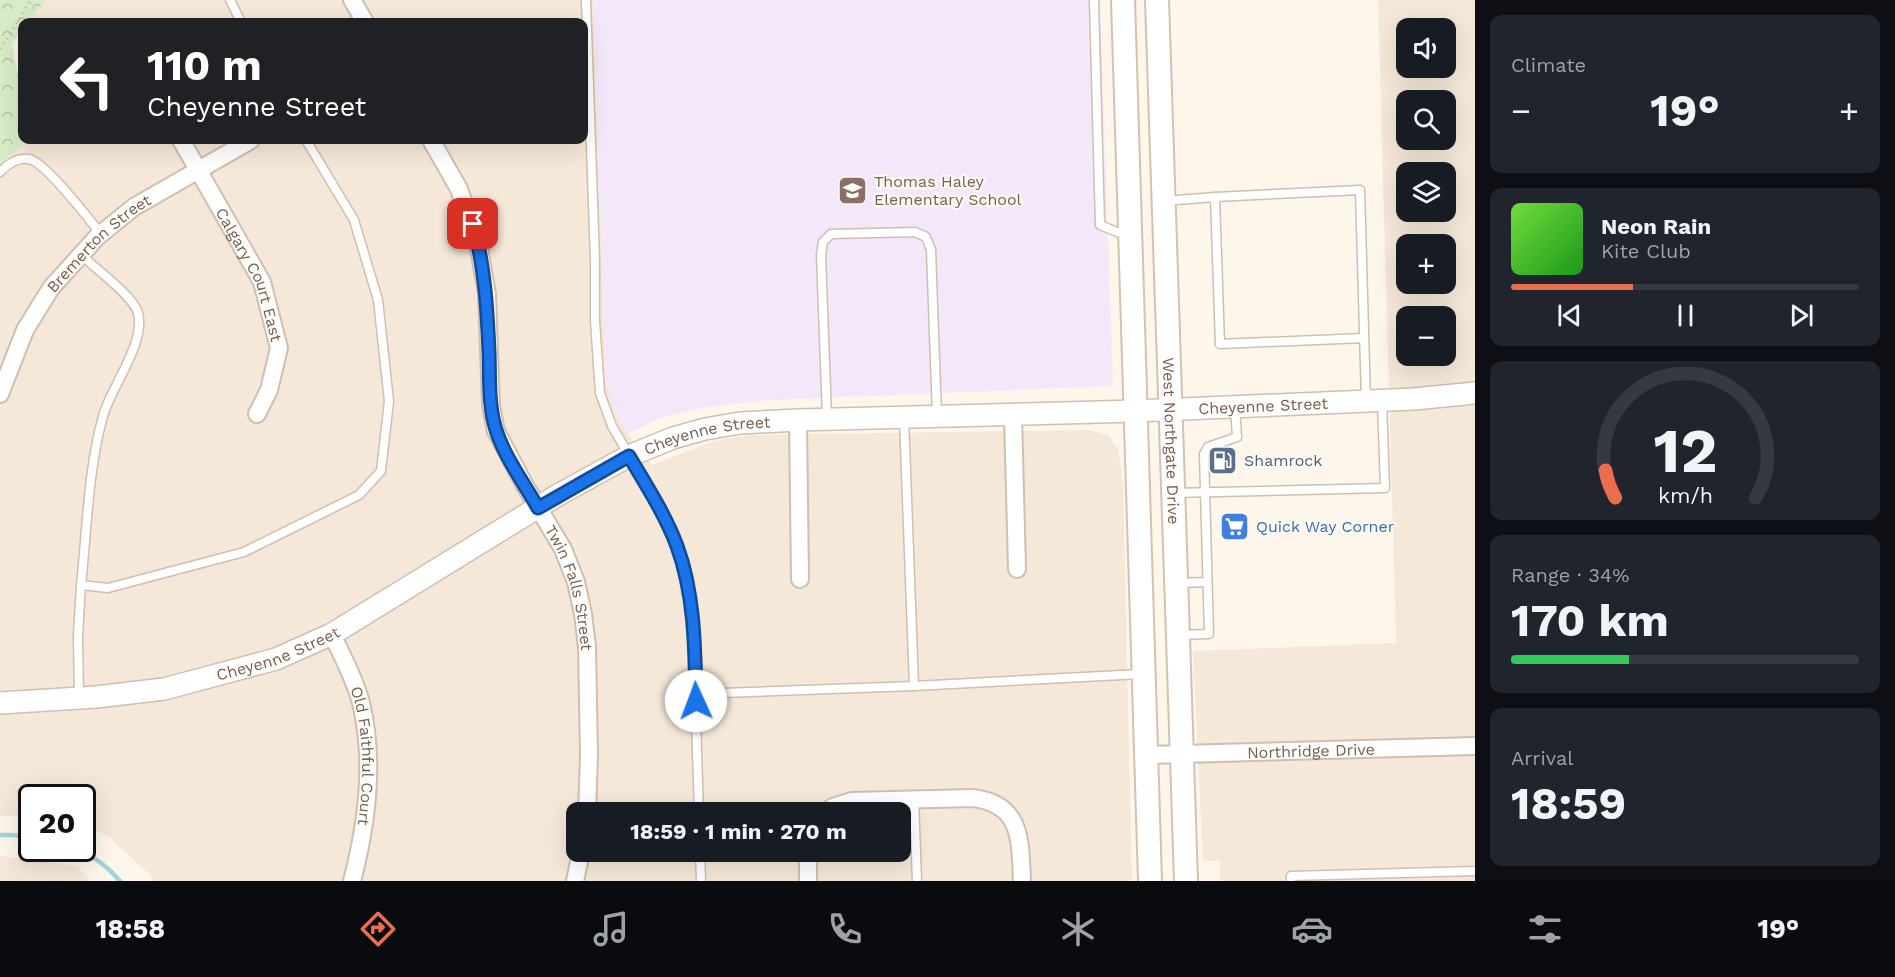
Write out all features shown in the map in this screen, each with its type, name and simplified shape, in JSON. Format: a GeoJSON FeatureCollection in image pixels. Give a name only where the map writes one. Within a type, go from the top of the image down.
{"type":"FeatureCollection","features":[{"type":"Feature","properties":{"kind":"main road"},"geometry":{"type":"LineString","coordinates":[[1123,0],[1150,881]]}},
{"type":"Feature","properties":{"kind":"main road","name":"West Northgate Drive"},"geometry":{"type":"LineString","coordinates":[[1157,0],[1186,881]]}},
{"type":"Feature","properties":{"kind":"street"},"geometry":{"type":"LineString","coordinates":[[352,0],[363,18]]}},
{"type":"Feature","properties":{"kind":"street","name":"Calgary Court East"},"geometry":{"type":"LineString","coordinates":[[183,144],[200,170],[262,282],[279,348],[269,390],[257,414]]}},
{"type":"Feature","properties":{"kind":"street","name":"Bremerton Street"},"geometry":{"type":"LineString","coordinates":[[0,394],[25,330],[51,288],[101,234],[134,207],[244,144]]}},
{"type":"Feature","properties":{"kind":"street","name":"Twin Falls Street"},"geometry":{"type":"LineString","coordinates":[[433,144],[459,189],[478,243],[487,294],[491,406],[496,431],[504,449],[563,549],[576,582],[584,614],[589,746],[586,802]]}},
{"type":"Feature","properties":{"kind":"street","name":"Cheyenne Street"},"geometry":{"type":"LineString","coordinates":[[0,704],[164,689],[276,659],[332,634],[538,508],[629,456],[674,438],[705,429],[740,423],[798,420],[1170,410],[1374,401],[1475,393]]}},
{"type":"Feature","properties":{"kind":"street"},"geometry":{"type":"LineString","coordinates":[[1013,415],[1017,569]]}},
{"type":"Feature","properties":{"kind":"street"},"geometry":{"type":"LineString","coordinates":[[798,420],[800,579]]}},
{"type":"Feature","properties":{"kind":"street","name":"Old Faithful Court"},"geometry":{"type":"LineString","coordinates":[[332,634],[361,701],[368,740],[368,790],[358,859],[352,881]]}},
{"type":"Feature","properties":{"kind":"street","name":"Northridge Drive"},"geometry":{"type":"LineString","coordinates":[[1146,755],[1475,746]]}},
{"type":"Feature","properties":{"kind":"street"},"geometry":{"type":"LineString","coordinates":[[849,802],[919,798],[986,799],[1001,807],[1011,818],[1019,835],[1022,881]]}},
{"type":"Feature","properties":{"kind":"street"},"geometry":{"type":"LineString","coordinates":[[575,881],[579,862]]}},
{"type":"Feature","properties":{"kind":"street"},"geometry":{"type":"LineString","coordinates":[[808,862],[808,881]]}},
{"type":"Feature","properties":{"kind":"lane"},"geometry":{"type":"LineString","coordinates":[[230,0],[239,18]]}},
{"type":"Feature","properties":{"kind":"lane"},"geometry":{"type":"LineString","coordinates":[[586,0],[587,18]]}},
{"type":"Feature","properties":{"kind":"lane"},"geometry":{"type":"LineString","coordinates":[[1094,0],[1100,225],[1130,237]]}},
{"type":"Feature","properties":{"kind":"lane"},"geometry":{"type":"LineString","coordinates":[[588,58],[595,321],[600,393],[612,426],[652,495],[676,545],[686,578],[693,629],[699,802]]}},
{"type":"Feature","properties":{"kind":"lane"},"geometry":{"type":"LineString","coordinates":[[81,585],[108,588],[244,552],[359,495],[381,471],[389,401],[378,300],[354,220],[308,144]]}},
{"type":"Feature","properties":{"kind":"lane"},"geometry":{"type":"LineString","coordinates":[[0,172],[12,162],[21,159],[37,162],[101,234]]}},
{"type":"Feature","properties":{"kind":"lane"},"geometry":{"type":"LineString","coordinates":[[1163,201],[1360,190],[1364,338],[1385,488],[1173,494]]}},
{"type":"Feature","properties":{"kind":"lane"},"geometry":{"type":"LineString","coordinates":[[1215,197],[1220,344],[1364,338]]}},
{"type":"Feature","properties":{"kind":"lane"},"geometry":{"type":"LineString","coordinates":[[827,419],[821,254],[823,242],[831,234],[903,232],[915,232],[926,237],[931,250],[937,416]]}},
{"type":"Feature","properties":{"kind":"lane"},"geometry":{"type":"LineString","coordinates":[[79,698],[78,636],[81,585],[93,471],[103,415],[140,330],[138,312],[131,300],[81,255]]}},
{"type":"Feature","properties":{"kind":"lane"},"geometry":{"type":"LineString","coordinates":[[1178,635],[1209,634],[1204,454],[1208,447],[1237,437],[1235,407]]}},
{"type":"Feature","properties":{"kind":"lane"},"geometry":{"type":"LineString","coordinates":[[904,417],[914,686]]}},
{"type":"Feature","properties":{"kind":"lane"},"geometry":{"type":"LineString","coordinates":[[1177,584],[1208,582]]}},
{"type":"Feature","properties":{"kind":"lane"},"geometry":{"type":"LineString","coordinates":[[696,694],[1144,674]]}},
{"type":"Feature","properties":{"kind":"lane"},"geometry":{"type":"LineString","coordinates":[[917,881],[919,798]]}},
{"type":"Feature","properties":{"kind":"lane"},"geometry":{"type":"LineString","coordinates":[[700,862],[701,881]]}},
{"type":"Feature","properties":{"kind":"lane"},"geometry":{"type":"LineString","coordinates":[[1291,881],[1291,876],[1475,871]]}},
{"type":"Feature","properties":{"kind":"path"},"geometry":{"type":"LineString","coordinates":[[20,18],[31,0]]}},
{"type":"Feature","properties":{"kind":"path"},"geometry":{"type":"LineString","coordinates":[[0,49],[18,21]]}},
{"type":"Feature","properties":{"kind":"shaded area"},"geometry":{"type":"Polygon","coordinates":[[[46,0],[593,0],[606,380],[615,412],[628,434],[652,465],[714,441],[749,435],[1090,430],[1108,435],[1118,449],[1123,483],[1132,881],[153,881],[149,874],[109,837],[96,830],[96,784],[18,784],[18,816],[0,816],[0,163],[23,144],[588,144],[588,18],[31,18],[46,0]]]}},
{"type":"Feature","properties":{"kind":"shaded area","name":"Thomas Haley Elementary School"},"geometry":{"type":"Polygon","coordinates":[[[593,0],[1100,0],[1113,386],[771,400],[708,407],[660,418],[628,434],[615,412],[606,380],[593,0]]]}},
{"type":"Feature","properties":{"kind":"shaded area"},"geometry":{"type":"Polygon","coordinates":[[[1378,0],[1475,0],[1475,881],[1220,881],[1220,861],[1203,861],[1193,651],[1396,643],[1378,0]]]}},
{"type":"Feature","properties":{"kind":"shaded area"},"geometry":{"type":"Polygon","coordinates":[[[0,856],[18,858],[18,862],[46,862],[77,866],[91,881],[0,881],[0,856]]]}},
{"type":"Feature","properties":{"kind":"green space"},"geometry":{"type":"Polygon","coordinates":[[[0,0],[46,0],[31,18],[18,18],[18,36],[12,44],[18,75],[18,144],[23,144],[0,163],[0,0]]]}},
{"type":"Feature","properties":{"kind":"waterway"},"geometry":{"type":"LineString","coordinates":[[0,835],[18,836]]}},
{"type":"Feature","properties":{"kind":"waterway"},"geometry":{"type":"LineString","coordinates":[[96,860],[120,881]]}},
{"type":"Feature","properties":{"kind":"place","name":"Thomas Haley Elementary School"},"geometry":{"type":"Point","coordinates":[853,190]}},
{"type":"Feature","properties":{"kind":"place","name":"Shamrock"},"geometry":{"type":"Point","coordinates":[1223,460]}},
{"type":"Feature","properties":{"kind":"place","name":"Quick Way Corner"},"geometry":{"type":"Point","coordinates":[1235,526]}},
{"type":"Feature","properties":{"kind":"route"},"geometry":{"type":"LineString","coordinates":[[473,224],[487,294],[491,406],[496,431],[504,449],[538,508],[629,456],[652,495],[676,545],[686,578],[693,629],[696,701]]}}]}
